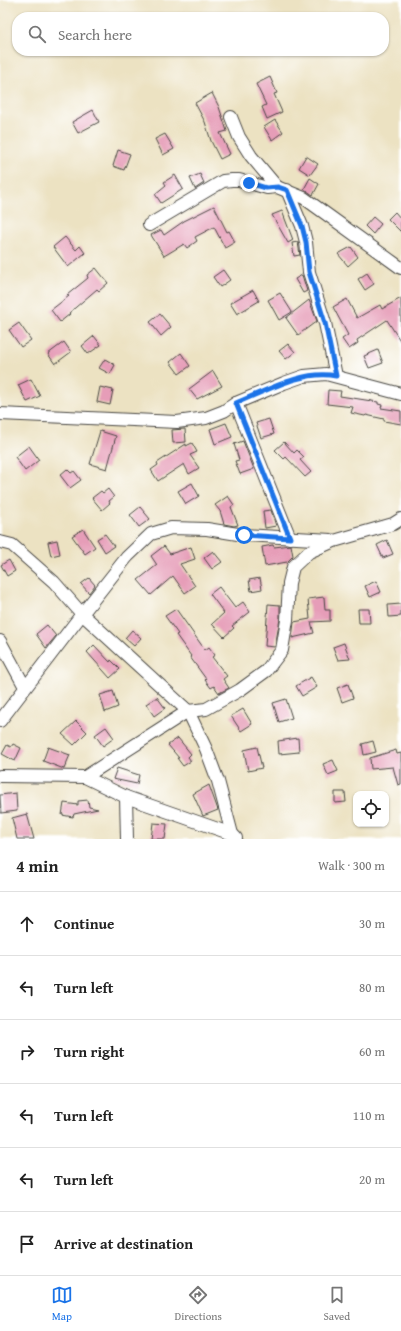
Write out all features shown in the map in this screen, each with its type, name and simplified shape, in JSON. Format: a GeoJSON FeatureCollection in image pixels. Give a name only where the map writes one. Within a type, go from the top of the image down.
{"type":"FeatureCollection","features":[{"type":"Feature","properties":{"kind":"street"},"geometry":{"type":"LineString","coordinates":[[231,117],[239,137],[251,156],[282,189],[302,226],[306,242],[309,272],[325,323],[336,376]]}},
{"type":"Feature","properties":{"kind":"street"},"geometry":{"type":"LineString","coordinates":[[149,225],[223,181],[232,180],[266,188],[282,189],[304,198],[401,268]]}},
{"type":"Feature","properties":{"kind":"street"},"geometry":{"type":"LineString","coordinates":[[0,414],[177,422],[206,418],[224,411],[236,403],[304,376],[326,374],[401,394]]}},
{"type":"Feature","properties":{"kind":"street"},"geometry":{"type":"LineString","coordinates":[[236,403],[290,538]]}},
{"type":"Feature","properties":{"kind":"street"},"geometry":{"type":"LineString","coordinates":[[85,777],[188,711],[206,709],[240,690],[266,671],[282,650],[287,620],[289,583],[293,568],[309,552],[334,541],[393,524],[401,519]]}},
{"type":"Feature","properties":{"kind":"street"},"geometry":{"type":"LineString","coordinates":[[0,721],[127,557],[151,534],[171,528],[206,529],[244,535],[334,541]]}},
{"type":"Feature","properties":{"kind":"street"},"geometry":{"type":"LineString","coordinates":[[0,542],[12,545],[54,582],[82,614],[188,711],[206,750],[235,837]]}},
{"type":"Feature","properties":{"kind":"street"},"geometry":{"type":"LineString","coordinates":[[0,641],[25,687]]}},
{"type":"Feature","properties":{"kind":"street"},"geometry":{"type":"LineString","coordinates":[[0,776],[85,777],[126,796],[235,837]]}},
{"type":"Feature","properties":{"kind":"street"},"geometry":{"type":"LineString","coordinates":[[126,796],[127,839]]}},
{"type":"Feature","properties":{"kind":"building"},"geometry":{"type":"Polygon","coordinates":[[[270,77],[277,93],[274,94],[282,112],[267,119],[262,107],[266,105],[256,84],[270,77]]]}},
{"type":"Feature","properties":{"kind":"building"},"geometry":{"type":"Polygon","coordinates":[[[212,93],[219,107],[227,131],[220,133],[230,154],[220,159],[211,141],[205,122],[195,103],[212,93]]]}},
{"type":"Feature","properties":{"kind":"building"},"geometry":{"type":"Polygon","coordinates":[[[93,110],[99,122],[78,133],[72,122],[93,110]]]}},
{"type":"Feature","properties":{"kind":"building"},"geometry":{"type":"Polygon","coordinates":[[[275,120],[283,132],[272,140],[264,127],[275,120]]]}},
{"type":"Feature","properties":{"kind":"building"},"geometry":{"type":"Polygon","coordinates":[[[165,134],[174,149],[163,155],[155,139],[165,134]]]}},
{"type":"Feature","properties":{"kind":"building"},"geometry":{"type":"Polygon","coordinates":[[[118,150],[130,154],[124,170],[113,166],[118,150]]]}},
{"type":"Feature","properties":{"kind":"building"},"geometry":{"type":"Polygon","coordinates":[[[306,156],[318,164],[310,175],[299,168],[306,156]]]}},
{"type":"Feature","properties":{"kind":"building"},"geometry":{"type":"Polygon","coordinates":[[[200,174],[204,183],[195,189],[190,178],[200,174]]]}},
{"type":"Feature","properties":{"kind":"building"},"geometry":{"type":"Polygon","coordinates":[[[175,175],[183,189],[161,203],[155,194],[166,185],[164,182],[175,175]]]}},
{"type":"Feature","properties":{"kind":"building"},"geometry":{"type":"Polygon","coordinates":[[[310,178],[319,184],[313,195],[304,189],[310,178]]]}},
{"type":"Feature","properties":{"kind":"building"},"geometry":{"type":"Polygon","coordinates":[[[214,206],[227,232],[229,231],[235,242],[225,248],[214,227],[195,237],[197,241],[187,248],[184,244],[164,256],[151,235],[161,230],[164,235],[184,221],[214,206]]]}},
{"type":"Feature","properties":{"kind":"building"},"geometry":{"type":"Polygon","coordinates":[[[282,211],[293,240],[288,243],[272,215],[282,211]]]}},
{"type":"Feature","properties":{"kind":"building"},"geometry":{"type":"Polygon","coordinates":[[[395,212],[401,219],[401,232],[388,219],[395,212]]]}},
{"type":"Feature","properties":{"kind":"building"},"geometry":{"type":"Polygon","coordinates":[[[373,217],[381,224],[373,234],[365,226],[373,217]]]}},
{"type":"Feature","properties":{"kind":"building"},"geometry":{"type":"Polygon","coordinates":[[[65,237],[76,250],[80,246],[85,253],[68,267],[53,247],[65,237]]]}},
{"type":"Feature","properties":{"kind":"building"},"geometry":{"type":"Polygon","coordinates":[[[298,242],[300,255],[294,256],[292,243],[298,242]]]}},
{"type":"Feature","properties":{"kind":"building"},"geometry":{"type":"Polygon","coordinates":[[[351,247],[358,257],[348,266],[338,254],[351,247]]]}},
{"type":"Feature","properties":{"kind":"building"},"geometry":{"type":"Polygon","coordinates":[[[96,268],[108,283],[99,291],[97,289],[60,322],[51,310],[69,296],[67,295],[88,278],[87,275],[96,268]]]}},
{"type":"Feature","properties":{"kind":"building"},"geometry":{"type":"Polygon","coordinates":[[[223,270],[230,280],[220,287],[213,277],[223,270]]]}},
{"type":"Feature","properties":{"kind":"building"},"geometry":{"type":"Polygon","coordinates":[[[367,273],[374,284],[365,290],[358,279],[367,273]]]}},
{"type":"Feature","properties":{"kind":"building"},"geometry":{"type":"Polygon","coordinates":[[[302,275],[307,291],[303,293],[295,279],[302,275]]]}},
{"type":"Feature","properties":{"kind":"building"},"geometry":{"type":"Polygon","coordinates":[[[253,290],[259,301],[237,314],[230,303],[253,290]]]}},
{"type":"Feature","properties":{"kind":"building"},"geometry":{"type":"Polygon","coordinates":[[[280,293],[292,312],[279,320],[268,300],[280,293]]]}},
{"type":"Feature","properties":{"kind":"building"},"geometry":{"type":"Polygon","coordinates":[[[401,298],[401,342],[387,320],[357,340],[358,343],[349,349],[342,339],[348,335],[333,307],[347,299],[357,318],[380,305],[382,309],[401,298]]]}},
{"type":"Feature","properties":{"kind":"building"},"geometry":{"type":"Polygon","coordinates":[[[309,300],[317,321],[298,335],[286,318],[309,300]]]}},
{"type":"Feature","properties":{"kind":"building"},"geometry":{"type":"Polygon","coordinates":[[[160,314],[171,327],[161,336],[150,322],[160,314]]]}},
{"type":"Feature","properties":{"kind":"building"},"geometry":{"type":"Polygon","coordinates":[[[19,323],[31,340],[21,347],[9,330],[19,323]]]}},
{"type":"Feature","properties":{"kind":"building"},"geometry":{"type":"Polygon","coordinates":[[[94,336],[101,345],[88,354],[82,346],[94,336]]]}},
{"type":"Feature","properties":{"kind":"building"},"geometry":{"type":"Polygon","coordinates":[[[64,342],[71,352],[55,364],[48,354],[64,342]]]}},
{"type":"Feature","properties":{"kind":"building"},"geometry":{"type":"Polygon","coordinates":[[[288,344],[295,352],[286,359],[279,351],[288,344]]]}},
{"type":"Feature","properties":{"kind":"building"},"geometry":{"type":"Polygon","coordinates":[[[378,350],[383,363],[369,368],[364,356],[378,350]]]}},
{"type":"Feature","properties":{"kind":"building"},"geometry":{"type":"Polygon","coordinates":[[[181,353],[190,366],[179,374],[170,362],[181,353]]]}},
{"type":"Feature","properties":{"kind":"building"},"geometry":{"type":"Polygon","coordinates":[[[105,359],[115,365],[110,374],[99,368],[105,359]]]}},
{"type":"Feature","properties":{"kind":"building"},"geometry":{"type":"Polygon","coordinates":[[[213,371],[222,386],[197,399],[189,389],[213,371]]]}},
{"type":"Feature","properties":{"kind":"building"},"geometry":{"type":"Polygon","coordinates":[[[31,379],[40,396],[27,402],[18,385],[31,379]]]}},
{"type":"Feature","properties":{"kind":"building"},"geometry":{"type":"Polygon","coordinates":[[[100,387],[113,390],[110,405],[97,402],[100,387]]]}},
{"type":"Feature","properties":{"kind":"building"},"geometry":{"type":"Polygon","coordinates":[[[328,390],[341,391],[340,396],[378,402],[378,404],[382,405],[381,408],[401,411],[401,424],[384,421],[384,419],[366,415],[351,413],[353,407],[327,404],[328,390]]]}},
{"type":"Feature","properties":{"kind":"building"},"geometry":{"type":"Polygon","coordinates":[[[269,419],[274,434],[261,438],[256,423],[269,419]]]}},
{"type":"Feature","properties":{"kind":"building"},"geometry":{"type":"Polygon","coordinates":[[[226,423],[232,437],[215,444],[210,429],[226,423]]]}},
{"type":"Feature","properties":{"kind":"building"},"geometry":{"type":"Polygon","coordinates":[[[185,429],[186,442],[173,443],[172,430],[185,429]]]}},
{"type":"Feature","properties":{"kind":"building"},"geometry":{"type":"Polygon","coordinates":[[[100,431],[116,436],[107,469],[90,464],[100,431]]]}},
{"type":"Feature","properties":{"kind":"building"},"geometry":{"type":"Polygon","coordinates":[[[243,441],[254,469],[240,474],[235,461],[239,460],[234,444],[243,441]]]}},
{"type":"Feature","properties":{"kind":"building"},"geometry":{"type":"Polygon","coordinates":[[[284,442],[294,453],[297,450],[304,457],[300,460],[311,472],[305,477],[286,457],[284,459],[275,450],[284,442]]]}},
{"type":"Feature","properties":{"kind":"building"},"geometry":{"type":"Polygon","coordinates":[[[192,443],[197,452],[190,455],[199,468],[189,474],[184,464],[158,481],[151,470],[158,465],[157,463],[186,444],[186,446],[192,443]]]}},
{"type":"Feature","properties":{"kind":"building"},"geometry":{"type":"Polygon","coordinates":[[[29,446],[39,460],[25,471],[15,457],[29,446]]]}},
{"type":"Feature","properties":{"kind":"building"},"geometry":{"type":"Polygon","coordinates":[[[67,469],[71,473],[74,471],[81,480],[70,488],[60,475],[67,469]]]}},
{"type":"Feature","properties":{"kind":"building"},"geometry":{"type":"Polygon","coordinates":[[[192,483],[199,496],[186,504],[178,491],[192,483]]]}},
{"type":"Feature","properties":{"kind":"building"},"geometry":{"type":"Polygon","coordinates":[[[108,489],[114,497],[102,510],[92,498],[101,491],[103,493],[108,489]]]}},
{"type":"Feature","properties":{"kind":"building"},"geometry":{"type":"Polygon","coordinates":[[[228,496],[234,505],[231,507],[238,525],[234,526],[224,524],[220,511],[215,505],[228,496]]]}},
{"type":"Feature","properties":{"kind":"building"},"geometry":{"type":"Polygon","coordinates":[[[140,507],[150,519],[139,527],[130,515],[140,507]]]}},
{"type":"Feature","properties":{"kind":"building"},"geometry":{"type":"Polygon","coordinates":[[[271,510],[276,526],[265,528],[263,511],[271,510]]]}},
{"type":"Feature","properties":{"kind":"building"},"geometry":{"type":"Polygon","coordinates":[[[83,529],[95,547],[85,554],[72,536],[83,529]]]}},
{"type":"Feature","properties":{"kind":"building"},"geometry":{"type":"Polygon","coordinates":[[[105,534],[114,546],[105,552],[97,539],[105,534]]]}},
{"type":"Feature","properties":{"kind":"building"},"geometry":{"type":"Polygon","coordinates":[[[57,540],[60,554],[51,556],[48,542],[57,540]]]}},
{"type":"Feature","properties":{"kind":"building"},"geometry":{"type":"Polygon","coordinates":[[[387,540],[393,554],[383,558],[377,545],[387,540]]]}},
{"type":"Feature","properties":{"kind":"building"},"geometry":{"type":"Polygon","coordinates":[[[273,545],[274,547],[291,545],[293,556],[287,562],[265,566],[262,547],[273,545]]]}},
{"type":"Feature","properties":{"kind":"building"},"geometry":{"type":"Polygon","coordinates":[[[164,546],[170,554],[191,547],[195,559],[180,564],[195,586],[185,593],[173,576],[151,595],[138,580],[157,565],[151,556],[164,546]]]}},
{"type":"Feature","properties":{"kind":"building"},"geometry":{"type":"Polygon","coordinates":[[[213,551],[222,562],[212,569],[204,558],[213,551]]]}},
{"type":"Feature","properties":{"kind":"building"},"geometry":{"type":"Polygon","coordinates":[[[9,560],[15,571],[7,576],[1,565],[9,560]]]}},
{"type":"Feature","properties":{"kind":"building"},"geometry":{"type":"Polygon","coordinates":[[[89,578],[95,585],[89,593],[81,584],[89,578]]]}},
{"type":"Feature","properties":{"kind":"building"},"geometry":{"type":"Polygon","coordinates":[[[260,578],[262,589],[251,591],[249,580],[260,578]]]}},
{"type":"Feature","properties":{"kind":"building"},"geometry":{"type":"Polygon","coordinates":[[[376,581],[381,592],[370,597],[365,586],[376,581]]]}},
{"type":"Feature","properties":{"kind":"building"},"geometry":{"type":"Polygon","coordinates":[[[219,587],[235,608],[243,602],[250,612],[232,626],[234,628],[224,637],[212,624],[224,613],[210,594],[219,587]]]}},
{"type":"Feature","properties":{"kind":"building"},"geometry":{"type":"Polygon","coordinates":[[[324,597],[325,610],[330,610],[330,621],[311,622],[314,633],[292,638],[294,622],[310,619],[308,599],[324,597]]]}},
{"type":"Feature","properties":{"kind":"building"},"geometry":{"type":"Polygon","coordinates":[[[268,604],[280,605],[280,619],[275,647],[265,646],[268,604]]]}},
{"type":"Feature","properties":{"kind":"building"},"geometry":{"type":"Polygon","coordinates":[[[401,604],[401,616],[389,617],[388,605],[401,604]]]}},
{"type":"Feature","properties":{"kind":"building"},"geometry":{"type":"Polygon","coordinates":[[[176,609],[205,650],[209,647],[215,655],[212,657],[227,676],[223,679],[229,688],[219,693],[214,686],[211,688],[205,680],[206,679],[176,635],[178,634],[165,616],[176,609]]]}},
{"type":"Feature","properties":{"kind":"building"},"geometry":{"type":"Polygon","coordinates":[[[358,609],[369,609],[370,623],[359,623],[358,609]]]}},
{"type":"Feature","properties":{"kind":"building"},"geometry":{"type":"Polygon","coordinates":[[[47,625],[56,636],[46,648],[36,634],[47,625]]]}},
{"type":"Feature","properties":{"kind":"building"},"geometry":{"type":"Polygon","coordinates":[[[132,630],[141,638],[134,646],[125,638],[132,630]]]}},
{"type":"Feature","properties":{"kind":"building"},"geometry":{"type":"Polygon","coordinates":[[[344,643],[350,659],[338,660],[333,647],[344,643]]]}},
{"type":"Feature","properties":{"kind":"building"},"geometry":{"type":"Polygon","coordinates":[[[94,645],[110,662],[111,660],[120,669],[110,678],[87,652],[94,645]]]}},
{"type":"Feature","properties":{"kind":"building"},"geometry":{"type":"Polygon","coordinates":[[[311,677],[317,687],[302,696],[296,686],[311,677]]]}},
{"type":"Feature","properties":{"kind":"building"},"geometry":{"type":"Polygon","coordinates":[[[348,684],[353,698],[342,702],[337,688],[348,684]]]}},
{"type":"Feature","properties":{"kind":"building"},"geometry":{"type":"Polygon","coordinates":[[[113,691],[118,707],[105,712],[100,695],[113,691]]]}},
{"type":"Feature","properties":{"kind":"building"},"geometry":{"type":"Polygon","coordinates":[[[157,697],[165,708],[154,716],[146,704],[157,697]]]}},
{"type":"Feature","properties":{"kind":"building"},"geometry":{"type":"Polygon","coordinates":[[[286,699],[292,718],[279,722],[273,703],[286,699]]]}},
{"type":"Feature","properties":{"kind":"building"},"geometry":{"type":"Polygon","coordinates":[[[243,709],[252,724],[241,731],[231,716],[243,709]]]}},
{"type":"Feature","properties":{"kind":"building"},"geometry":{"type":"Polygon","coordinates":[[[76,721],[87,732],[74,745],[62,734],[76,721]]]}},
{"type":"Feature","properties":{"kind":"building"},"geometry":{"type":"Polygon","coordinates":[[[106,727],[114,738],[103,746],[95,735],[106,727]]]}},
{"type":"Feature","properties":{"kind":"building"},"geometry":{"type":"Polygon","coordinates":[[[178,738],[191,754],[188,757],[191,761],[183,766],[177,758],[179,758],[168,745],[178,738]]]}},
{"type":"Feature","properties":{"kind":"building"},"geometry":{"type":"Polygon","coordinates":[[[298,738],[299,752],[279,754],[278,741],[298,738]]]}},
{"type":"Feature","properties":{"kind":"building"},"geometry":{"type":"Polygon","coordinates":[[[373,741],[376,752],[364,755],[362,744],[373,741]]]}},
{"type":"Feature","properties":{"kind":"building"},"geometry":{"type":"Polygon","coordinates":[[[13,744],[21,748],[15,761],[2,754],[7,745],[11,747],[13,744]]]}},
{"type":"Feature","properties":{"kind":"building"},"geometry":{"type":"Polygon","coordinates":[[[48,747],[70,755],[64,769],[43,761],[48,747]]]}},
{"type":"Feature","properties":{"kind":"building"},"geometry":{"type":"Polygon","coordinates":[[[257,747],[262,768],[248,771],[244,750],[257,747]]]}},
{"type":"Feature","properties":{"kind":"building"},"geometry":{"type":"Polygon","coordinates":[[[396,750],[397,754],[401,753],[401,784],[398,785],[393,767],[371,769],[370,758],[396,750]]]}},
{"type":"Feature","properties":{"kind":"building"},"geometry":{"type":"Polygon","coordinates":[[[333,760],[338,771],[328,775],[323,764],[333,760]]]}},
{"type":"Feature","properties":{"kind":"building"},"geometry":{"type":"Polygon","coordinates":[[[117,768],[139,775],[137,784],[113,779],[117,768]]]}},
{"type":"Feature","properties":{"kind":"building"},"geometry":{"type":"Polygon","coordinates":[[[209,785],[218,810],[203,816],[193,794],[209,785]]]}},
{"type":"Feature","properties":{"kind":"building"},"geometry":{"type":"Polygon","coordinates":[[[335,792],[345,792],[346,802],[335,803],[335,792]]]}},
{"type":"Feature","properties":{"kind":"building"},"geometry":{"type":"Polygon","coordinates":[[[16,793],[17,811],[1,813],[0,795],[16,793]]]}},
{"type":"Feature","properties":{"kind":"building"},"geometry":{"type":"Polygon","coordinates":[[[88,800],[89,807],[98,809],[74,814],[73,817],[62,815],[64,803],[78,805],[78,801],[88,800]]]}},
{"type":"Feature","properties":{"kind":"building"},"geometry":{"type":"Polygon","coordinates":[[[27,814],[34,839],[17,839],[12,818],[27,814]]]}},
{"type":"Feature","properties":{"kind":"building"},"geometry":{"type":"Polygon","coordinates":[[[153,823],[167,824],[165,839],[151,839],[153,823]]]}},
{"type":"Feature","properties":{"kind":"route"},"geometry":{"type":"LineString","coordinates":[[244,535],[290,538],[236,403],[304,376],[326,374],[336,376],[325,323],[306,259],[306,242],[302,226],[287,190],[278,187],[266,188],[249,183]]}}]}
